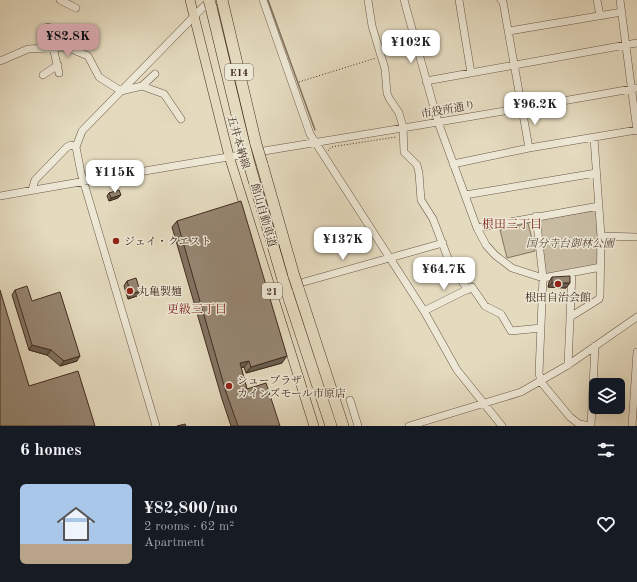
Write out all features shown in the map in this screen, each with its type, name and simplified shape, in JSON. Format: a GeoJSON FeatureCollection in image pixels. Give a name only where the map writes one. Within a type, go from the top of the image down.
{"type":"FeatureCollection","features":[{"type":"Feature","properties":{"kind":"highway","name":"館山自動車道"},"geometry":{"type":"LineString","coordinates":[[222,0],[260,147],[262,164],[343,426]]}},
{"type":"Feature","properties":{"kind":"highway","name":"館山自動車道"},"geometry":{"type":"LineString","coordinates":[[210,2],[280,288],[331,426]]}},
{"type":"Feature","properties":{"kind":"main road","name":"五井本納線"},"geometry":{"type":"LineString","coordinates":[[190,0],[229,156],[280,288],[314,426]]}},
{"type":"Feature","properties":{"kind":"street"},"geometry":{"type":"LineString","coordinates":[[60,0],[76,8]]}},
{"type":"Feature","properties":{"kind":"street"},"geometry":{"type":"LineString","coordinates":[[263,0],[310,134],[388,258],[424,311],[448,356],[502,426]]}},
{"type":"Feature","properties":{"kind":"street"},"geometry":{"type":"LineString","coordinates":[[368,0],[372,26],[382,56],[387,93],[399,113],[403,128],[404,152],[416,165],[419,173],[421,200],[433,219],[443,243],[450,266],[468,290]]}},
{"type":"Feature","properties":{"kind":"street"},"geometry":{"type":"LineString","coordinates":[[404,0],[438,122],[476,228],[486,245],[501,260],[518,270],[544,278],[601,267]]}},
{"type":"Feature","properties":{"kind":"street"},"geometry":{"type":"LineString","coordinates":[[459,0],[471,73]]}},
{"type":"Feature","properties":{"kind":"street"},"geometry":{"type":"LineString","coordinates":[[597,0],[600,16]]}},
{"type":"Feature","properties":{"kind":"street"},"geometry":{"type":"LineString","coordinates":[[453,164],[528,148],[637,131],[635,88],[620,0]]}},
{"type":"Feature","properties":{"kind":"street"},"geometry":{"type":"LineString","coordinates":[[503,1],[528,148]]}},
{"type":"Feature","properties":{"kind":"street"},"geometry":{"type":"LineString","coordinates":[[156,426],[84,182],[76,153],[76,147],[82,130],[194,16],[210,2]]}},
{"type":"Feature","properties":{"kind":"street"},"geometry":{"type":"LineString","coordinates":[[509,31],[622,12]]}},
{"type":"Feature","properties":{"kind":"street"},"geometry":{"type":"LineString","coordinates":[[43,75],[58,69],[48,27]]}},
{"type":"Feature","properties":{"kind":"street"},"geometry":{"type":"LineString","coordinates":[[426,81],[637,43]]}},
{"type":"Feature","properties":{"kind":"street"},"geometry":{"type":"LineString","coordinates":[[0,61],[28,49],[67,47],[88,56],[99,77],[121,91],[142,86],[155,74]]}},
{"type":"Feature","properties":{"kind":"street"},"geometry":{"type":"LineString","coordinates":[[142,86],[164,94],[181,119]]}},
{"type":"Feature","properties":{"kind":"street","name":"市役所通り"},"geometry":{"type":"LineString","coordinates":[[229,156],[260,147],[317,144],[635,88]]}},
{"type":"Feature","properties":{"kind":"street"},"geometry":{"type":"LineString","coordinates":[[570,317],[599,299],[601,236],[594,138]]}},
{"type":"Feature","properties":{"kind":"street"},"geometry":{"type":"LineString","coordinates":[[32,190],[35,180],[67,147],[71,145],[76,147]]}},
{"type":"Feature","properties":{"kind":"street"},"geometry":{"type":"LineString","coordinates":[[0,196],[229,156]]}},
{"type":"Feature","properties":{"kind":"street"},"geometry":{"type":"LineString","coordinates":[[465,194],[596,173]]}},
{"type":"Feature","properties":{"kind":"street"},"geometry":{"type":"LineString","coordinates":[[476,228],[536,216],[599,206]]}},
{"type":"Feature","properties":{"kind":"street"},"geometry":{"type":"LineString","coordinates":[[536,216],[544,278],[539,373],[541,382],[575,422],[591,426],[595,346]]}},
{"type":"Feature","properties":{"kind":"street"},"geometry":{"type":"LineString","coordinates":[[601,236],[637,237]]}},
{"type":"Feature","properties":{"kind":"street"},"geometry":{"type":"LineString","coordinates":[[299,282],[443,243]]}},
{"type":"Feature","properties":{"kind":"street"},"geometry":{"type":"LineString","coordinates":[[568,365],[572,272]]}},
{"type":"Feature","properties":{"kind":"street"},"geometry":{"type":"LineString","coordinates":[[424,311],[472,288],[485,306],[502,314],[511,331],[541,328]]}},
{"type":"Feature","properties":{"kind":"street"},"geometry":{"type":"LineString","coordinates":[[409,426],[521,392],[541,382],[568,365],[637,317]]}},
{"type":"Feature","properties":{"kind":"street"},"geometry":{"type":"LineString","coordinates":[[632,426],[637,352]]}},
{"type":"Feature","properties":{"kind":"street"},"geometry":{"type":"LineString","coordinates":[[350,400],[358,426]]}},
{"type":"Feature","properties":{"kind":"path"},"geometry":{"type":"LineString","coordinates":[[293,84],[382,56]]}},
{"type":"Feature","properties":{"kind":"path"},"geometry":{"type":"LineString","coordinates":[[329,153],[331,148],[397,137]]}},
{"type":"Feature","properties":{"kind":"green space","name":"国分寺台御林公園"},"geometry":{"type":"Polygon","coordinates":[[[597,210],[598,265],[547,275],[545,274],[539,220],[597,210]]]}},
{"type":"Feature","properties":{"kind":"green space"},"geometry":{"type":"Polygon","coordinates":[[[528,223],[535,251],[507,258],[500,230],[528,223]]]}},
{"type":"Feature","properties":{"kind":"building"},"geometry":{"type":"Polygon","coordinates":[[[119,190],[121,195],[111,198],[109,193],[119,190]]]}},
{"type":"Feature","properties":{"kind":"building"},"geometry":{"type":"Polygon","coordinates":[[[241,201],[287,356],[251,367],[249,361],[240,363],[247,389],[266,383],[280,426],[238,426],[226,392],[177,221],[241,201]]]}},
{"type":"Feature","properties":{"kind":"building"},"geometry":{"type":"Polygon","coordinates":[[[570,276],[570,283],[552,283],[552,277],[570,276]]]}},
{"type":"Feature","properties":{"kind":"building"},"geometry":{"type":"Polygon","coordinates":[[[136,278],[140,291],[131,294],[127,281],[136,278]]]}},
{"type":"Feature","properties":{"kind":"building"},"geometry":{"type":"Polygon","coordinates":[[[27,286],[32,301],[60,292],[80,356],[64,361],[51,350],[32,345],[15,290],[27,286]]]}},
{"type":"Feature","properties":{"kind":"building"},"geometry":{"type":"Polygon","coordinates":[[[0,290],[29,386],[78,371],[95,426],[0,426],[0,290]]]}},
{"type":"Feature","properties":{"kind":"waterway"},"geometry":{"type":"LineString","coordinates":[[268,0],[315,130]]}},
{"type":"Feature","properties":{"kind":"place","name":"ジェイ・クエスト"},"geometry":{"type":"Point","coordinates":[116,241]}},
{"type":"Feature","properties":{"kind":"place","name":"根田自治会館"},"geometry":{"type":"Point","coordinates":[558,284]}},
{"type":"Feature","properties":{"kind":"place","name":"丸亀製麺"},"geometry":{"type":"Point","coordinates":[130,291]}},
{"type":"Feature","properties":{"kind":"place","name":"シュープラザ カインズモール市原店"},"geometry":{"type":"Point","coordinates":[229,386]}},
{"type":"Feature","properties":{"kind":"district","name":"根田三丁目"},"geometry":{"type":"Point","coordinates":[512,224]}},
{"type":"Feature","properties":{"kind":"district","name":"更級三丁目"},"geometry":{"type":"Point","coordinates":[197,309]}}]}
